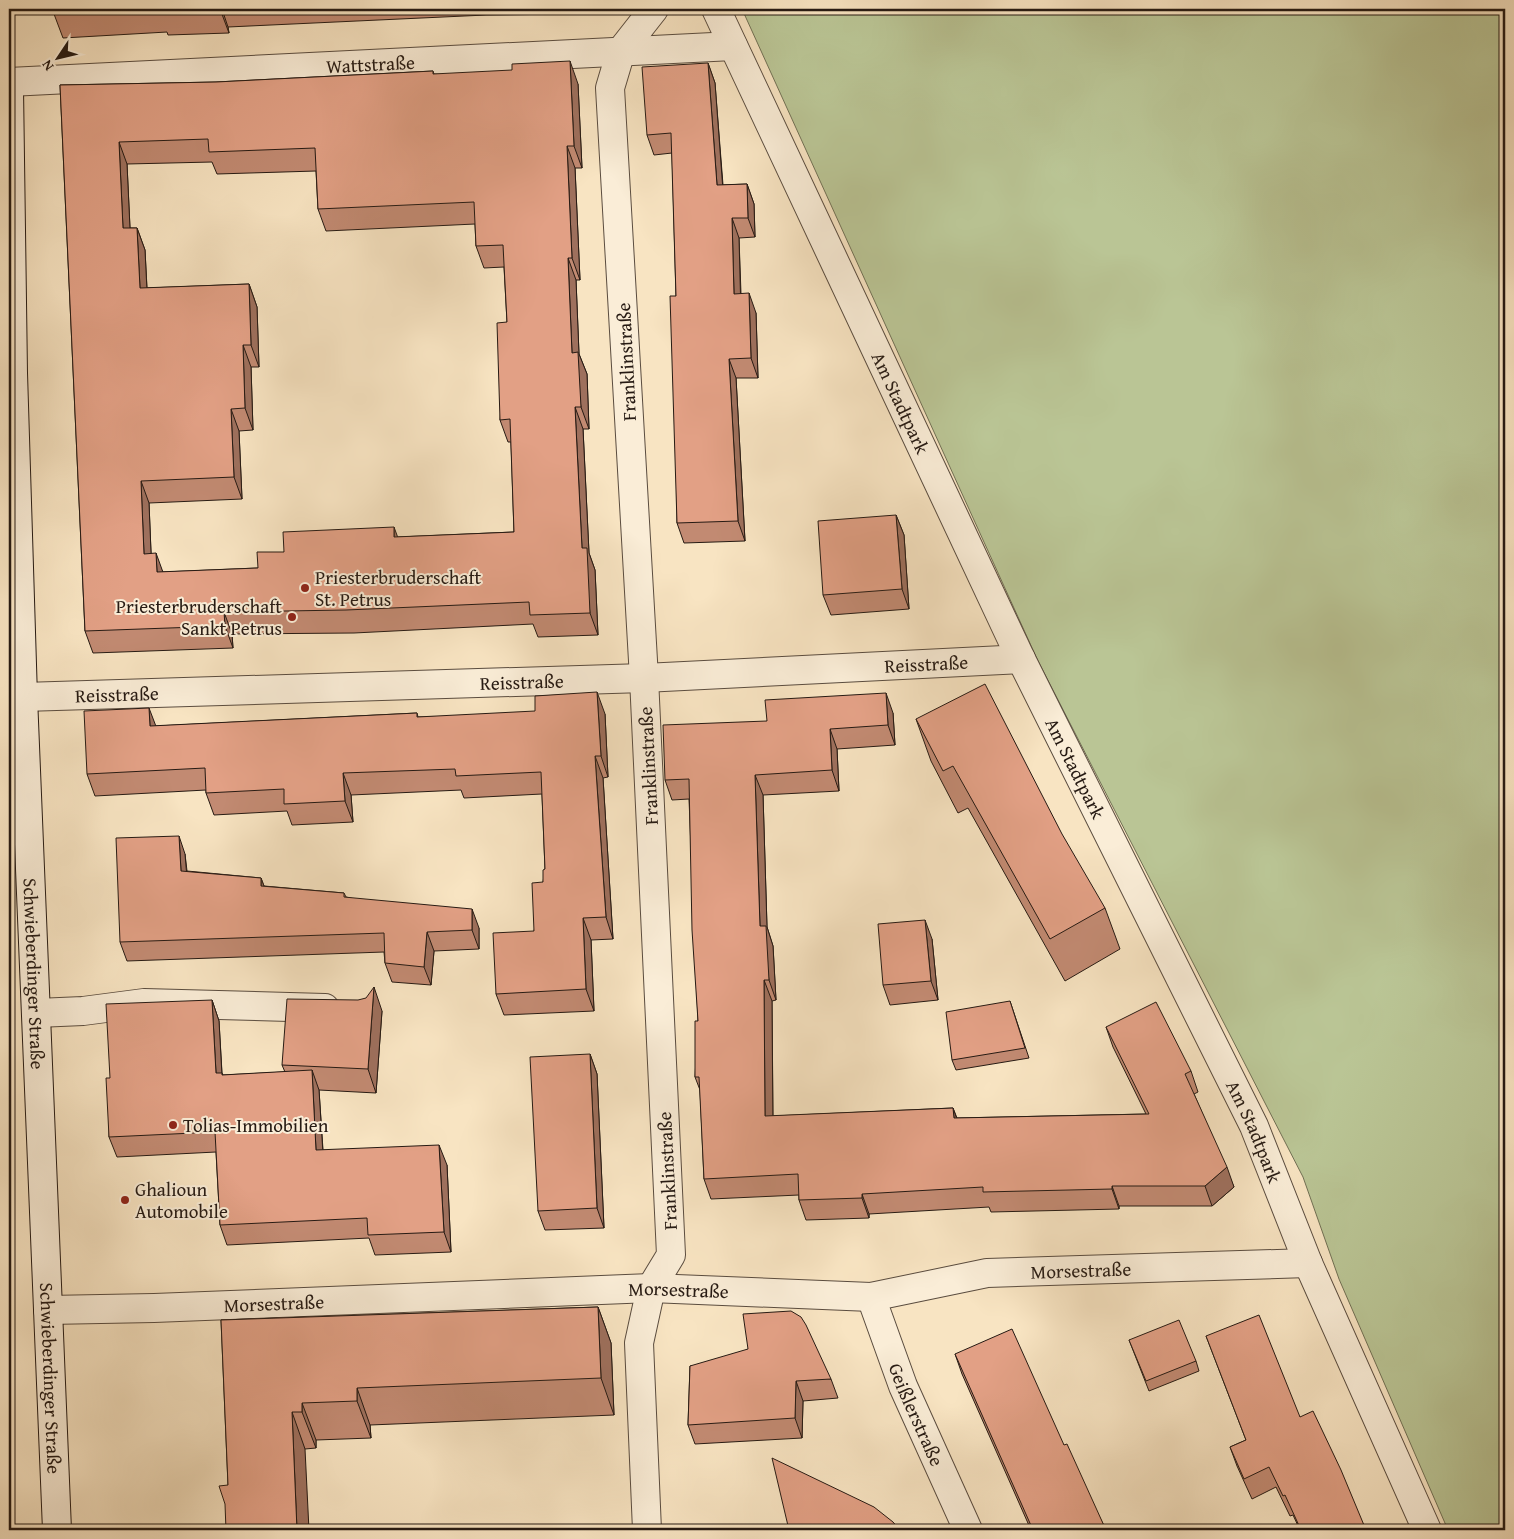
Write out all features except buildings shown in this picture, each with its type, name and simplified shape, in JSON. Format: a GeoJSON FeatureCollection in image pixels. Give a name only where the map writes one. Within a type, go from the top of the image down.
{"type":"FeatureCollection","features":[{"type":"Feature","properties":{"kind":"street","name":"Franklinstraße"},"geometry":{"type":"LineString","coordinates":[[647,1530],[639,1343],[651,1288],[671,1255],[644,678],[610,88],[621,51],[654,9]]}},
{"type":"Feature","properties":{"kind":"street","name":"Am Stadtpark"},"geometry":{"type":"LineString","coordinates":[[716,9],[1021,659],[1254,1126],[1308,1263],[1427,1530]]}},
{"type":"Feature","properties":{"kind":"street","name":"Wattstraße"},"geometry":{"type":"LineString","coordinates":[[9,82],[733,46]]}},
{"type":"Feature","properties":{"kind":"street","name":"Schwieberdinger Straße"},"geometry":{"type":"LineString","coordinates":[[9,88],[13,373],[23,697],[57,1530]]}},
{"type":"Feature","properties":{"kind":"street","name":"Reisstraße"},"geometry":{"type":"LineString","coordinates":[[23,697],[644,678],[1021,659]]}},
{"type":"Feature","properties":{"kind":"street"},"geometry":{"type":"LineString","coordinates":[[37,1013],[83,1011],[144,1003],[348,1009]]}},
{"type":"Feature","properties":{"kind":"street","name":"Morsestraße"},"geometry":{"type":"LineString","coordinates":[[48,1310],[154,1308],[651,1288],[872,1298],[987,1273],[1308,1263]]}},
{"type":"Feature","properties":{"kind":"street","name":"Geißlerstraße"},"geometry":{"type":"LineString","coordinates":[[872,1298],[903,1386],[968,1530]]}},
{"type":"Feature","properties":{"kind":"green space"},"geometry":{"type":"Polygon","coordinates":[[[742,9],[1505,9],[1505,1530],[1448,1530],[1339,1279],[1303,1177],[1038,661],[742,9]]]}},
{"type":"Feature","properties":{"kind":"place","name":"Priesterbruderschaft St. Petrus"},"geometry":{"type":"Point","coordinates":[305,588]}},
{"type":"Feature","properties":{"kind":"place","name":"Priesterbruderschaft Sankt Petrus"},"geometry":{"type":"Point","coordinates":[292,617]}},
{"type":"Feature","properties":{"kind":"place","name":"Tolias-Immobilien"},"geometry":{"type":"Point","coordinates":[173,1125]}},
{"type":"Feature","properties":{"kind":"place","name":"Ghalioun Automobile"},"geometry":{"type":"Point","coordinates":[125,1200]}}]}
